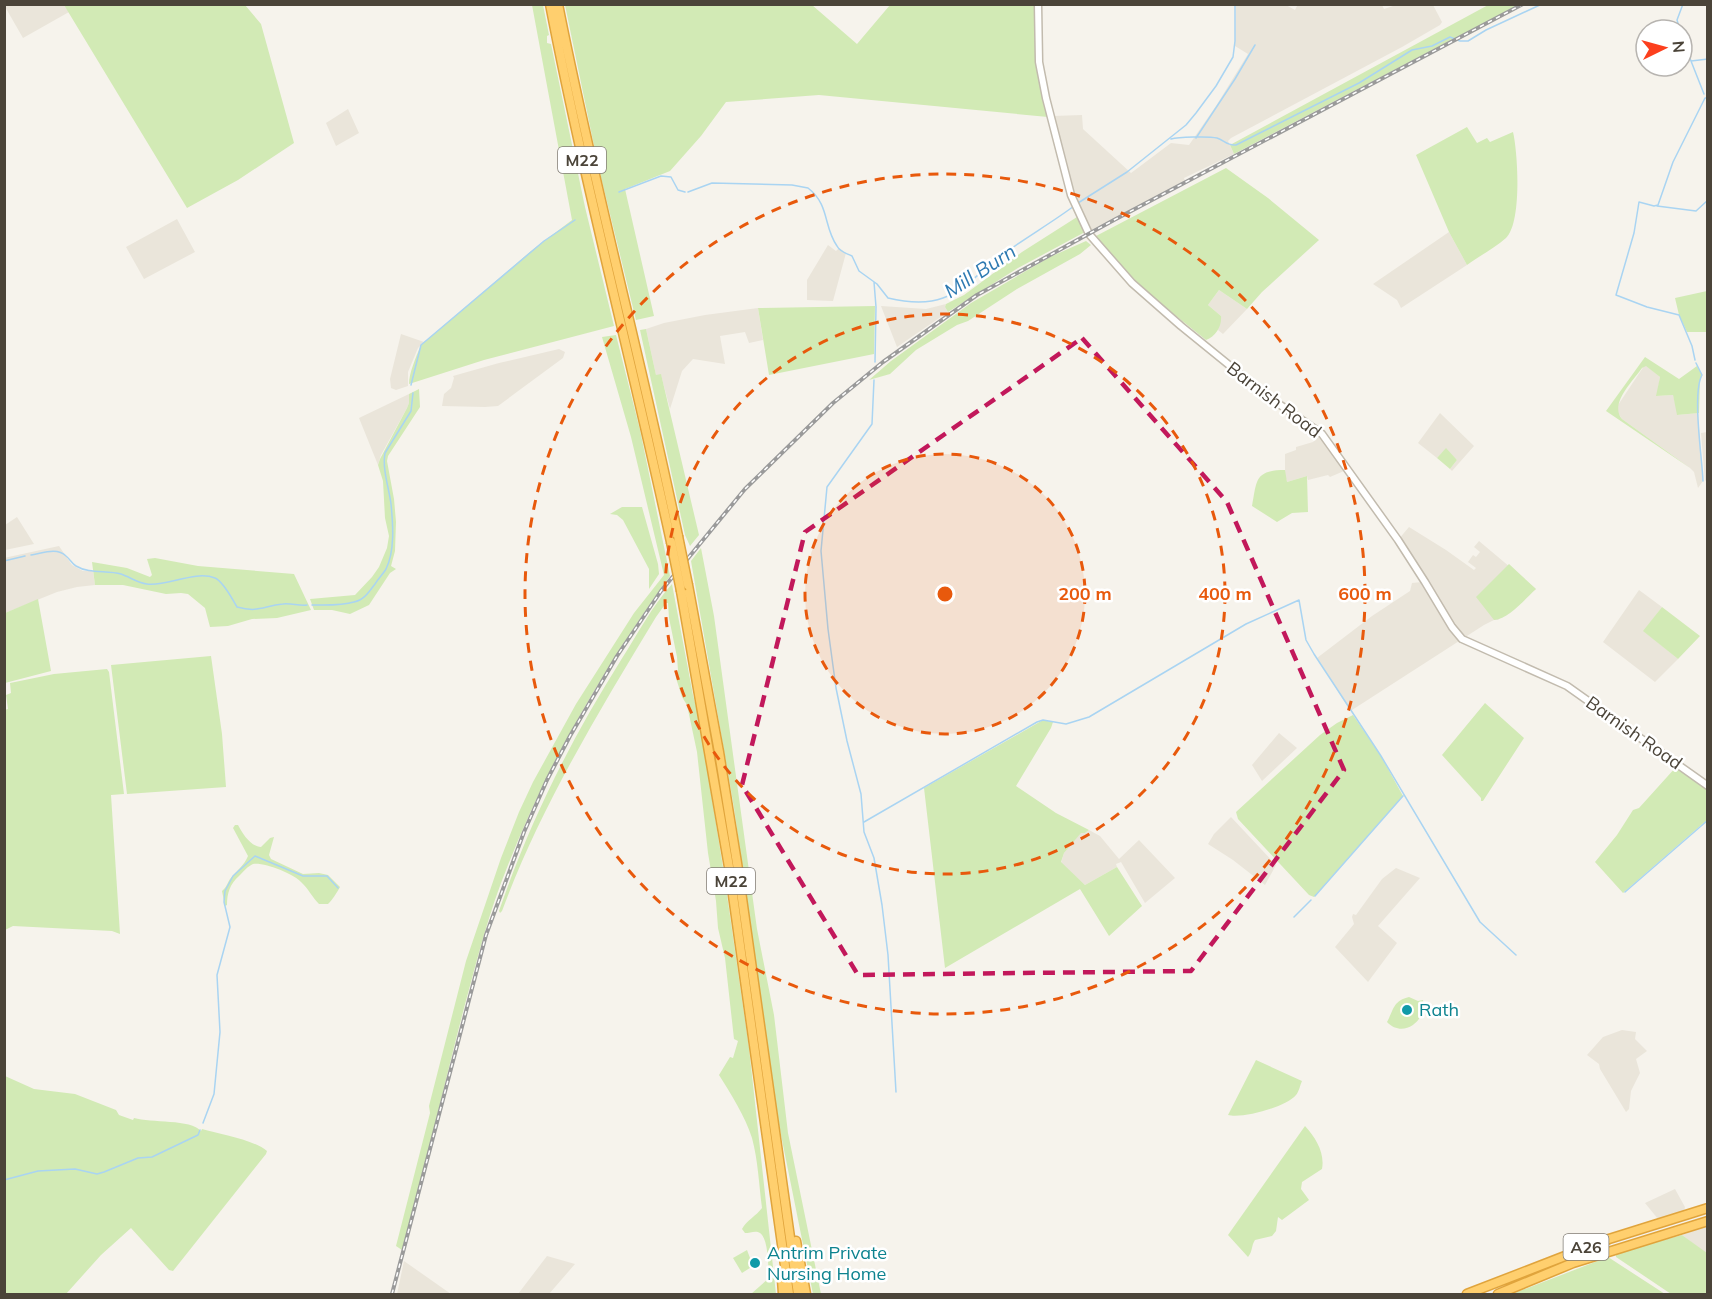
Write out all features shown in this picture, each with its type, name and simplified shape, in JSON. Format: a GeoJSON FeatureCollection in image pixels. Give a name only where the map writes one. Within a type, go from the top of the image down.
{"type":"FeatureCollection","features":[{"type":"Feature","properties":{"kind":"highway","name":"M22"},"geometry":{"type":"LineString","coordinates":[[549,4],[586,179],[624,314]]}},
{"type":"Feature","properties":{"kind":"highway","name":"M22"},"geometry":{"type":"LineString","coordinates":[[558,4],[674,539],[724,785],[798,1294]]}},
{"type":"Feature","properties":{"kind":"highway","name":"M22"},"geometry":{"type":"LineString","coordinates":[[684,588],[729,867],[789,1294]]}},
{"type":"Feature","properties":{"kind":"highway"},"geometry":{"type":"LineString","coordinates":[[774,1122],[806,1294]]}},
{"type":"Feature","properties":{"kind":"highway"},"geometry":{"type":"LineString","coordinates":[[772,1171],[783,1294]]}},
{"type":"Feature","properties":{"kind":"highway","name":"A26"},"geometry":{"type":"LineString","coordinates":[[1498,1294],[1574,1263],[1609,1245],[1707,1208]]}},
{"type":"Feature","properties":{"kind":"highway","name":"A26"},"geometry":{"type":"LineString","coordinates":[[1467,1294],[1560,1257],[1707,1221]]}},
{"type":"Feature","properties":{"kind":"street","name":"Barnish Road"},"geometry":{"type":"LineString","coordinates":[[1038,4],[1040,72],[1074,205],[1089,234],[1138,288],[1229,366],[1266,395],[1307,422],[1326,440],[1398,540],[1452,627],[1462,639],[1567,686],[1707,786]]}},
{"type":"Feature","properties":{"kind":"highlighted area"},"geometry":{"type":"Polygon","coordinates":[[[1082,338],[1227,502],[1344,770],[1191,971],[858,975],[742,785],[805,532],[1082,338]]]}},
{"type":"Feature","properties":{"kind":"shaded area"},"geometry":{"type":"Polygon","coordinates":[[[1298,4],[1382,5],[1384,9],[1396,5],[1433,5],[1442,22],[1402,47],[1231,138],[1228,141],[1234,154],[1184,178],[1185,181],[1091,232],[1073,193],[1053,116],[1082,115],[1083,129],[1131,173],[1171,143],[1189,145],[1216,106],[1248,54],[1235,46],[1236,5],[1286,5],[1295,10],[1298,4]]]}},
{"type":"Feature","properties":{"kind":"shaded area"},"geometry":{"type":"Polygon","coordinates":[[[4,5],[64,5],[69,12],[23,38],[4,5]]]}},
{"type":"Feature","properties":{"kind":"shaded area"},"geometry":{"type":"Polygon","coordinates":[[[348,109],[359,133],[336,146],[326,123],[348,109]]]}},
{"type":"Feature","properties":{"kind":"shaded area"},"geometry":{"type":"Polygon","coordinates":[[[177,219],[195,252],[144,279],[126,247],[177,219]]]}},
{"type":"Feature","properties":{"kind":"shaded area"},"geometry":{"type":"Polygon","coordinates":[[[1449,232],[1467,265],[1401,308],[1397,300],[1373,284],[1449,232]]]}},
{"type":"Feature","properties":{"kind":"shaded area"},"geometry":{"type":"Polygon","coordinates":[[[828,245],[836,251],[839,248],[846,253],[833,301],[807,300],[807,280],[828,245]]]}},
{"type":"Feature","properties":{"kind":"shaded area"},"geometry":{"type":"Polygon","coordinates":[[[1219,290],[1247,309],[1223,334],[1218,330],[1221,316],[1208,305],[1219,290]]]}},
{"type":"Feature","properties":{"kind":"shaded area"},"geometry":{"type":"Polygon","coordinates":[[[946,304],[948,312],[897,347],[881,306],[926,309],[946,304]]]}},
{"type":"Feature","properties":{"kind":"shaded area"},"geometry":{"type":"Polygon","coordinates":[[[758,308],[763,340],[749,343],[745,332],[720,336],[725,364],[693,359],[682,371],[670,409],[661,375],[656,375],[646,329],[705,315],[758,308]]]}},
{"type":"Feature","properties":{"kind":"shaded area"},"geometry":{"type":"Polygon","coordinates":[[[401,334],[424,342],[418,348],[408,372],[408,386],[396,390],[391,388],[390,379],[401,334]]]}},
{"type":"Feature","properties":{"kind":"shaded area"},"geometry":{"type":"Polygon","coordinates":[[[559,349],[565,352],[563,358],[498,406],[442,406],[444,394],[451,388],[453,376],[559,349]]]}},
{"type":"Feature","properties":{"kind":"shaded area"},"geometry":{"type":"Polygon","coordinates":[[[1644,366],[1660,377],[1657,396],[1673,395],[1678,415],[1698,413],[1703,481],[1698,488],[1694,472],[1690,468],[1622,419],[1618,413],[1618,405],[1644,366]]]}},
{"type":"Feature","properties":{"kind":"shaded area"},"geometry":{"type":"Polygon","coordinates":[[[409,394],[407,408],[381,455],[378,465],[359,418],[409,394]]]}},
{"type":"Feature","properties":{"kind":"shaded area"},"geometry":{"type":"Polygon","coordinates":[[[1440,413],[1474,446],[1452,471],[1450,469],[1457,460],[1446,449],[1437,458],[1418,443],[1440,413]]]}},
{"type":"Feature","properties":{"kind":"shaded area"},"geometry":{"type":"Polygon","coordinates":[[[1707,432],[1708,478],[1705,481],[1701,433],[1707,432]]]}},
{"type":"Feature","properties":{"kind":"shaded area"},"geometry":{"type":"Polygon","coordinates":[[[1319,436],[1344,471],[1330,477],[1328,475],[1308,480],[1307,476],[1287,482],[1285,454],[1296,450],[1296,447],[1313,442],[1319,436]]]}},
{"type":"Feature","properties":{"kind":"shaded area"},"geometry":{"type":"Polygon","coordinates":[[[17,517],[34,544],[5,550],[5,525],[17,517]]]}},
{"type":"Feature","properties":{"kind":"shaded area"},"geometry":{"type":"Polygon","coordinates":[[[1409,527],[1474,570],[1476,568],[1468,562],[1473,555],[1476,557],[1480,552],[1474,547],[1479,541],[1536,589],[1498,620],[1484,625],[1352,710],[1349,709],[1317,658],[1372,616],[1410,591],[1412,583],[1422,582],[1398,540],[1409,527]]]}},
{"type":"Feature","properties":{"kind":"shaded area"},"geometry":{"type":"Polygon","coordinates":[[[59,546],[72,565],[83,571],[93,571],[95,585],[57,592],[5,613],[4,558],[59,546]]]}},
{"type":"Feature","properties":{"kind":"shaded area"},"geometry":{"type":"Polygon","coordinates":[[[1639,590],[1662,607],[1644,631],[1678,659],[1655,682],[1603,642],[1639,590]]]}},
{"type":"Feature","properties":{"kind":"shaded area"},"geometry":{"type":"Polygon","coordinates":[[[1279,733],[1297,748],[1262,781],[1252,765],[1279,733]]]}},
{"type":"Feature","properties":{"kind":"shaded area"},"geometry":{"type":"Polygon","coordinates":[[[1231,817],[1276,865],[1265,885],[1208,844],[1214,834],[1231,817]]]}},
{"type":"Feature","properties":{"kind":"shaded area"},"geometry":{"type":"Polygon","coordinates":[[[1089,830],[1100,836],[1119,859],[1139,840],[1175,878],[1145,903],[1121,862],[1116,864],[1117,867],[1085,885],[1061,863],[1064,853],[1081,832],[1085,833],[1089,830]]]}},
{"type":"Feature","properties":{"kind":"shaded area"},"geometry":{"type":"Polygon","coordinates":[[[1396,868],[1420,878],[1378,926],[1397,943],[1368,982],[1335,947],[1354,924],[1353,914],[1356,915],[1382,879],[1396,868]]]}},
{"type":"Feature","properties":{"kind":"shaded area"},"geometry":{"type":"Polygon","coordinates":[[[1622,1030],[1636,1032],[1635,1039],[1647,1051],[1636,1059],[1640,1073],[1631,1091],[1629,1109],[1626,1112],[1599,1064],[1587,1055],[1603,1037],[1622,1030]]]}},
{"type":"Feature","properties":{"kind":"shaded area"},"geometry":{"type":"Polygon","coordinates":[[[1675,1189],[1685,1207],[1684,1211],[1658,1219],[1645,1203],[1675,1189]]]}},
{"type":"Feature","properties":{"kind":"shaded area"},"geometry":{"type":"Polygon","coordinates":[[[1707,1226],[1707,1254],[1682,1235],[1707,1226]]]}},
{"type":"Feature","properties":{"kind":"shaded area"},"geometry":{"type":"Polygon","coordinates":[[[547,1256],[575,1264],[549,1294],[518,1294],[547,1256]]]}},
{"type":"Feature","properties":{"kind":"shaded area"},"geometry":{"type":"Polygon","coordinates":[[[404,1261],[451,1294],[397,1294],[404,1261]]]}},
{"type":"Feature","properties":{"kind":"green space"},"geometry":{"type":"Polygon","coordinates":[[[1490,4],[1518,5],[1234,154],[1230,145],[1490,4]]]}},
{"type":"Feature","properties":{"kind":"green space"},"geometry":{"type":"Polygon","coordinates":[[[64,5],[245,5],[261,24],[294,143],[238,180],[187,208],[64,5]]]}},
{"type":"Feature","properties":{"kind":"green space"},"geometry":{"type":"Polygon","coordinates":[[[532,5],[543,5],[549,35],[547,43],[551,44],[585,207],[614,326],[484,360],[409,384],[411,370],[421,345],[531,251],[572,220],[532,5]]]}},
{"type":"Feature","properties":{"kind":"green space"},"geometry":{"type":"Polygon","coordinates":[[[565,5],[812,5],[857,44],[890,5],[1036,5],[1038,73],[1048,117],[819,95],[726,102],[701,136],[670,171],[625,189],[654,316],[636,320],[598,165],[565,5]]]}},
{"type":"Feature","properties":{"kind":"green space"},"geometry":{"type":"Polygon","coordinates":[[[1467,127],[1477,143],[1487,138],[1490,142],[1513,132],[1517,203],[1515,218],[1506,238],[1467,265],[1449,232],[1416,155],[1467,127]]]}},
{"type":"Feature","properties":{"kind":"green space"},"geometry":{"type":"Polygon","coordinates":[[[1226,168],[1268,198],[1319,240],[1262,292],[1247,309],[1219,290],[1208,305],[1221,316],[1220,323],[1218,330],[1206,340],[1150,295],[1116,261],[1096,236],[1226,168]]]}},
{"type":"Feature","properties":{"kind":"green space"},"geometry":{"type":"Polygon","coordinates":[[[1077,217],[1085,232],[1018,268],[948,312],[946,304],[964,295],[1022,252],[1077,217]]]}},
{"type":"Feature","properties":{"kind":"green space"},"geometry":{"type":"Polygon","coordinates":[[[1086,241],[1091,245],[1080,254],[916,350],[890,374],[869,380],[891,361],[971,303],[1050,257],[1086,241]]]}},
{"type":"Feature","properties":{"kind":"green space"},"geometry":{"type":"Polygon","coordinates":[[[1707,291],[1707,332],[1687,332],[1679,315],[1675,298],[1707,291]]]}},
{"type":"Feature","properties":{"kind":"green space"},"geometry":{"type":"Polygon","coordinates":[[[875,306],[874,354],[769,375],[758,308],[875,306]]]}},
{"type":"Feature","properties":{"kind":"green space"},"geometry":{"type":"Polygon","coordinates":[[[646,329],[656,375],[661,374],[699,535],[690,546],[685,535],[640,330],[646,329]]]}},
{"type":"Feature","properties":{"kind":"green space"},"geometry":{"type":"Polygon","coordinates":[[[616,335],[640,430],[670,576],[623,644],[580,715],[541,789],[508,865],[479,954],[402,1250],[396,1246],[430,1113],[429,1106],[466,961],[501,858],[533,782],[576,704],[634,613],[664,575],[631,437],[602,337],[616,335]]]}},
{"type":"Feature","properties":{"kind":"green space"},"geometry":{"type":"Polygon","coordinates":[[[1645,357],[1679,379],[1697,366],[1702,375],[1699,413],[1677,415],[1673,395],[1656,396],[1660,377],[1646,366],[1628,386],[1618,407],[1622,419],[1690,468],[1606,411],[1645,357]]]}},
{"type":"Feature","properties":{"kind":"green space"},"geometry":{"type":"Polygon","coordinates":[[[419,389],[420,407],[387,461],[396,522],[395,551],[391,566],[396,569],[390,573],[369,605],[350,614],[332,610],[314,610],[310,599],[355,595],[379,567],[389,536],[385,518],[383,481],[378,465],[407,408],[409,394],[419,389]]]}},
{"type":"Feature","properties":{"kind":"green space"},"geometry":{"type":"Polygon","coordinates":[[[1446,448],[1457,460],[1450,469],[1437,458],[1446,448]]]}},
{"type":"Feature","properties":{"kind":"green space"},"geometry":{"type":"Polygon","coordinates":[[[1285,470],[1287,482],[1307,476],[1308,512],[1292,513],[1277,522],[1252,506],[1256,484],[1262,475],[1267,472],[1285,470]]]}},
{"type":"Feature","properties":{"kind":"green space"},"geometry":{"type":"Polygon","coordinates":[[[622,507],[642,507],[659,574],[649,589],[649,569],[623,520],[617,515],[610,514],[622,507]]]}},
{"type":"Feature","properties":{"kind":"green space"},"geometry":{"type":"Polygon","coordinates":[[[701,548],[714,616],[757,929],[774,1015],[788,1133],[821,1294],[813,1294],[779,1125],[734,808],[691,561],[701,548]]]}},
{"type":"Feature","properties":{"kind":"green space"},"geometry":{"type":"Polygon","coordinates":[[[155,558],[198,566],[294,574],[311,610],[277,618],[252,619],[228,626],[210,627],[205,608],[188,594],[166,594],[123,585],[95,585],[92,562],[127,568],[150,577],[152,575],[147,559],[155,558]]]}},
{"type":"Feature","properties":{"kind":"green space"},"geometry":{"type":"Polygon","coordinates":[[[1509,564],[1536,589],[1511,612],[1494,620],[1476,597],[1509,564]]]}},
{"type":"Feature","properties":{"kind":"green space"},"geometry":{"type":"Polygon","coordinates":[[[672,584],[699,718],[723,867],[749,1048],[776,1294],[751,1294],[769,1278],[767,1247],[760,1233],[745,1233],[742,1229],[762,1208],[758,1173],[749,1130],[719,1075],[730,1057],[733,1058],[738,1041],[734,1039],[725,958],[718,928],[697,752],[687,705],[676,678],[677,657],[668,603],[656,617],[613,688],[552,797],[502,911],[500,913],[499,911],[524,845],[568,751],[602,690],[645,621],[672,584]]]}},
{"type":"Feature","properties":{"kind":"green space"},"geometry":{"type":"Polygon","coordinates":[[[38,599],[51,671],[5,683],[5,613],[38,599]]]}},
{"type":"Feature","properties":{"kind":"green space"},"geometry":{"type":"Polygon","coordinates":[[[1662,607],[1700,636],[1678,659],[1643,631],[1662,607]]]}},
{"type":"Feature","properties":{"kind":"green space"},"geometry":{"type":"Polygon","coordinates":[[[211,656],[222,734],[226,787],[127,794],[111,665],[211,656]]]}},
{"type":"Feature","properties":{"kind":"green space"},"geometry":{"type":"Polygon","coordinates":[[[107,669],[124,794],[111,795],[120,934],[112,931],[13,926],[5,930],[4,710],[8,709],[6,695],[11,693],[10,683],[54,674],[107,669]]]}},
{"type":"Feature","properties":{"kind":"green space"},"geometry":{"type":"Polygon","coordinates":[[[1485,703],[1524,738],[1481,801],[1481,798],[1442,755],[1485,703]]]}},
{"type":"Feature","properties":{"kind":"green space"},"geometry":{"type":"Polygon","coordinates":[[[1353,715],[1381,756],[1403,796],[1314,897],[1309,895],[1238,819],[1236,812],[1320,735],[1353,715]]]}},
{"type":"Feature","properties":{"kind":"green space"},"geometry":{"type":"Polygon","coordinates":[[[1043,720],[1053,722],[1051,728],[1016,786],[1056,813],[1089,830],[1081,833],[1064,853],[1061,862],[1085,885],[1117,867],[1142,906],[1109,936],[1080,889],[945,968],[924,788],[1043,720]]]}},
{"type":"Feature","properties":{"kind":"green space"},"geometry":{"type":"Polygon","coordinates":[[[1676,767],[1707,790],[1707,820],[1623,893],[1595,862],[1617,835],[1633,810],[1639,808],[1676,767]]]}},
{"type":"Feature","properties":{"kind":"green space"},"geometry":{"type":"Polygon","coordinates":[[[238,825],[247,839],[257,846],[261,847],[274,837],[269,855],[271,859],[303,874],[328,875],[340,887],[331,901],[328,904],[319,904],[297,879],[278,869],[253,864],[233,882],[225,906],[222,891],[248,856],[233,828],[238,825]]]}},
{"type":"Feature","properties":{"kind":"green space"},"geometry":{"type":"Polygon","coordinates":[[[1409,997],[1418,1001],[1423,1000],[1423,1008],[1418,1021],[1406,1028],[1393,1027],[1387,1022],[1393,1009],[1397,1003],[1409,997]]]}},
{"type":"Feature","properties":{"kind":"green space"},"geometry":{"type":"Polygon","coordinates":[[[1256,1060],[1302,1081],[1298,1092],[1291,1099],[1274,1108],[1253,1114],[1228,1115],[1256,1060]]]}},
{"type":"Feature","properties":{"kind":"green space"},"geometry":{"type":"Polygon","coordinates":[[[5,1076],[34,1089],[75,1094],[116,1110],[119,1115],[133,1120],[134,1118],[189,1125],[201,1131],[202,1129],[246,1141],[267,1151],[173,1271],[169,1270],[131,1228],[101,1255],[66,1294],[5,1294],[5,1076]]]}},
{"type":"Feature","properties":{"kind":"green space"},"geometry":{"type":"Polygon","coordinates":[[[1305,1126],[1319,1146],[1323,1163],[1322,1169],[1302,1182],[1301,1189],[1309,1200],[1282,1220],[1278,1217],[1276,1231],[1272,1236],[1255,1240],[1248,1257],[1228,1235],[1305,1126]]]}},
{"type":"Feature","properties":{"kind":"green space"},"geometry":{"type":"Polygon","coordinates":[[[1682,1235],[1707,1253],[1707,1294],[1671,1294],[1616,1257],[1616,1253],[1682,1235]]]}},
{"type":"Feature","properties":{"kind":"green space"},"geometry":{"type":"Polygon","coordinates":[[[747,1250],[753,1266],[742,1273],[733,1258],[747,1250]]]}},
{"type":"Feature","properties":{"kind":"green space"},"geometry":{"type":"Polygon","coordinates":[[[1608,1257],[1665,1294],[1512,1294],[1608,1257]]]}},
{"type":"Feature","properties":{"kind":"waterway"},"geometry":{"type":"LineString","coordinates":[[1078,203],[1127,172],[1186,125],[1196,113],[1216,86],[1233,57],[1235,4]]}},
{"type":"Feature","properties":{"kind":"waterway"},"geometry":{"type":"LineString","coordinates":[[1171,139],[1213,137],[1230,145],[1236,145],[1359,83],[1412,50],[1432,46],[1450,37],[1468,41],[1542,4]]}},
{"type":"Feature","properties":{"kind":"waterway"},"geometry":{"type":"LineString","coordinates":[[1678,18],[1683,4]]}},
{"type":"Feature","properties":{"kind":"waterway"},"geometry":{"type":"LineString","coordinates":[[1196,138],[1255,45]]}},
{"type":"Feature","properties":{"kind":"waterway"},"geometry":{"type":"LineString","coordinates":[[1694,61],[1708,59]]}},
{"type":"Feature","properties":{"kind":"waterway"},"geometry":{"type":"LineString","coordinates":[[1694,69],[1704,94]]}},
{"type":"Feature","properties":{"kind":"waterway"},"geometry":{"type":"LineString","coordinates":[[1695,360],[1692,346],[1679,315],[1647,307],[1616,295],[1634,233],[1639,202],[1658,205],[1673,162],[1705,98],[1708,98]]}},
{"type":"Feature","properties":{"kind":"waterway"},"geometry":{"type":"LineString","coordinates":[[619,192],[661,176],[671,177],[678,190],[685,192]]}},
{"type":"Feature","properties":{"kind":"waterway","name":"Mill Burn"},"geometry":{"type":"LineString","coordinates":[[688,192],[712,183],[792,185],[808,188],[820,201],[837,246],[841,251],[852,256],[859,271],[877,284],[888,298],[916,302],[937,300],[958,291],[1007,251],[1074,206]]}},
{"type":"Feature","properties":{"kind":"waterway"},"geometry":{"type":"LineString","coordinates":[[1657,206],[1696,211],[1708,200]]}},
{"type":"Feature","properties":{"kind":"waterway"},"geometry":{"type":"LineString","coordinates":[[411,385],[421,345],[544,241],[575,220]]}},
{"type":"Feature","properties":{"kind":"waterway"},"geometry":{"type":"LineString","coordinates":[[874,282],[875,362]]}},
{"type":"Feature","properties":{"kind":"waterway"},"geometry":{"type":"LineString","coordinates":[[1696,363],[1702,375],[1698,396],[1698,426],[1703,481]]}},
{"type":"Feature","properties":{"kind":"waterway"},"geometry":{"type":"LineString","coordinates":[[874,380],[872,424],[827,487],[821,551],[836,688],[861,794],[864,832],[874,858],[882,905],[888,955],[896,1092]]}},
{"type":"Feature","properties":{"kind":"waterway"},"geometry":{"type":"LineString","coordinates":[[312,605],[344,604],[361,599],[386,569],[391,554],[393,529],[384,465],[385,453],[411,411],[413,393]]}},
{"type":"Feature","properties":{"kind":"waterway"},"geometry":{"type":"LineString","coordinates":[[31,555],[50,551],[58,552],[81,568],[121,574],[147,584],[199,576],[215,578],[225,587],[237,607],[244,609],[286,604],[307,605]]}},
{"type":"Feature","properties":{"kind":"waterway"},"geometry":{"type":"LineString","coordinates":[[4,561],[25,556]]}},
{"type":"Feature","properties":{"kind":"waterway"},"geometry":{"type":"LineString","coordinates":[[864,822],[1037,722],[1043,720],[1066,724],[1089,717],[1246,624],[1299,600],[1306,640],[1314,654],[1381,756],[1480,922],[1516,955]]}},
{"type":"Feature","properties":{"kind":"waterway"},"geometry":{"type":"LineString","coordinates":[[1315,896],[1403,796]]}},
{"type":"Feature","properties":{"kind":"waterway"},"geometry":{"type":"LineString","coordinates":[[1625,892],[1708,820]]}},
{"type":"Feature","properties":{"kind":"waterway"},"geometry":{"type":"LineString","coordinates":[[203,1123],[214,1094],[220,1032],[217,975],[230,927],[224,902],[225,891],[233,876],[255,856],[303,876],[327,876],[338,888]]}},
{"type":"Feature","properties":{"kind":"waterway"},"geometry":{"type":"LineString","coordinates":[[1294,917],[1311,900]]}},
{"type":"Feature","properties":{"kind":"waterway"},"geometry":{"type":"LineString","coordinates":[[4,1180],[38,1171],[75,1169],[97,1174],[138,1158],[152,1157],[198,1135],[200,1130]]}},
{"type":"Feature","properties":{"kind":"railway"},"geometry":{"type":"LineString","coordinates":[[392,1294],[486,935],[524,832],[570,736],[617,656],[661,591],[745,489],[833,403],[883,362],[977,295],[1523,4]]}},
{"type":"Feature","properties":{"kind":"place","name":"Rath"},"geometry":{"type":"Point","coordinates":[1407,1010]}},
{"type":"Feature","properties":{"kind":"place","name":"Antrim Private Nursing Home"},"geometry":{"type":"Point","coordinates":[755,1263]}}]}
